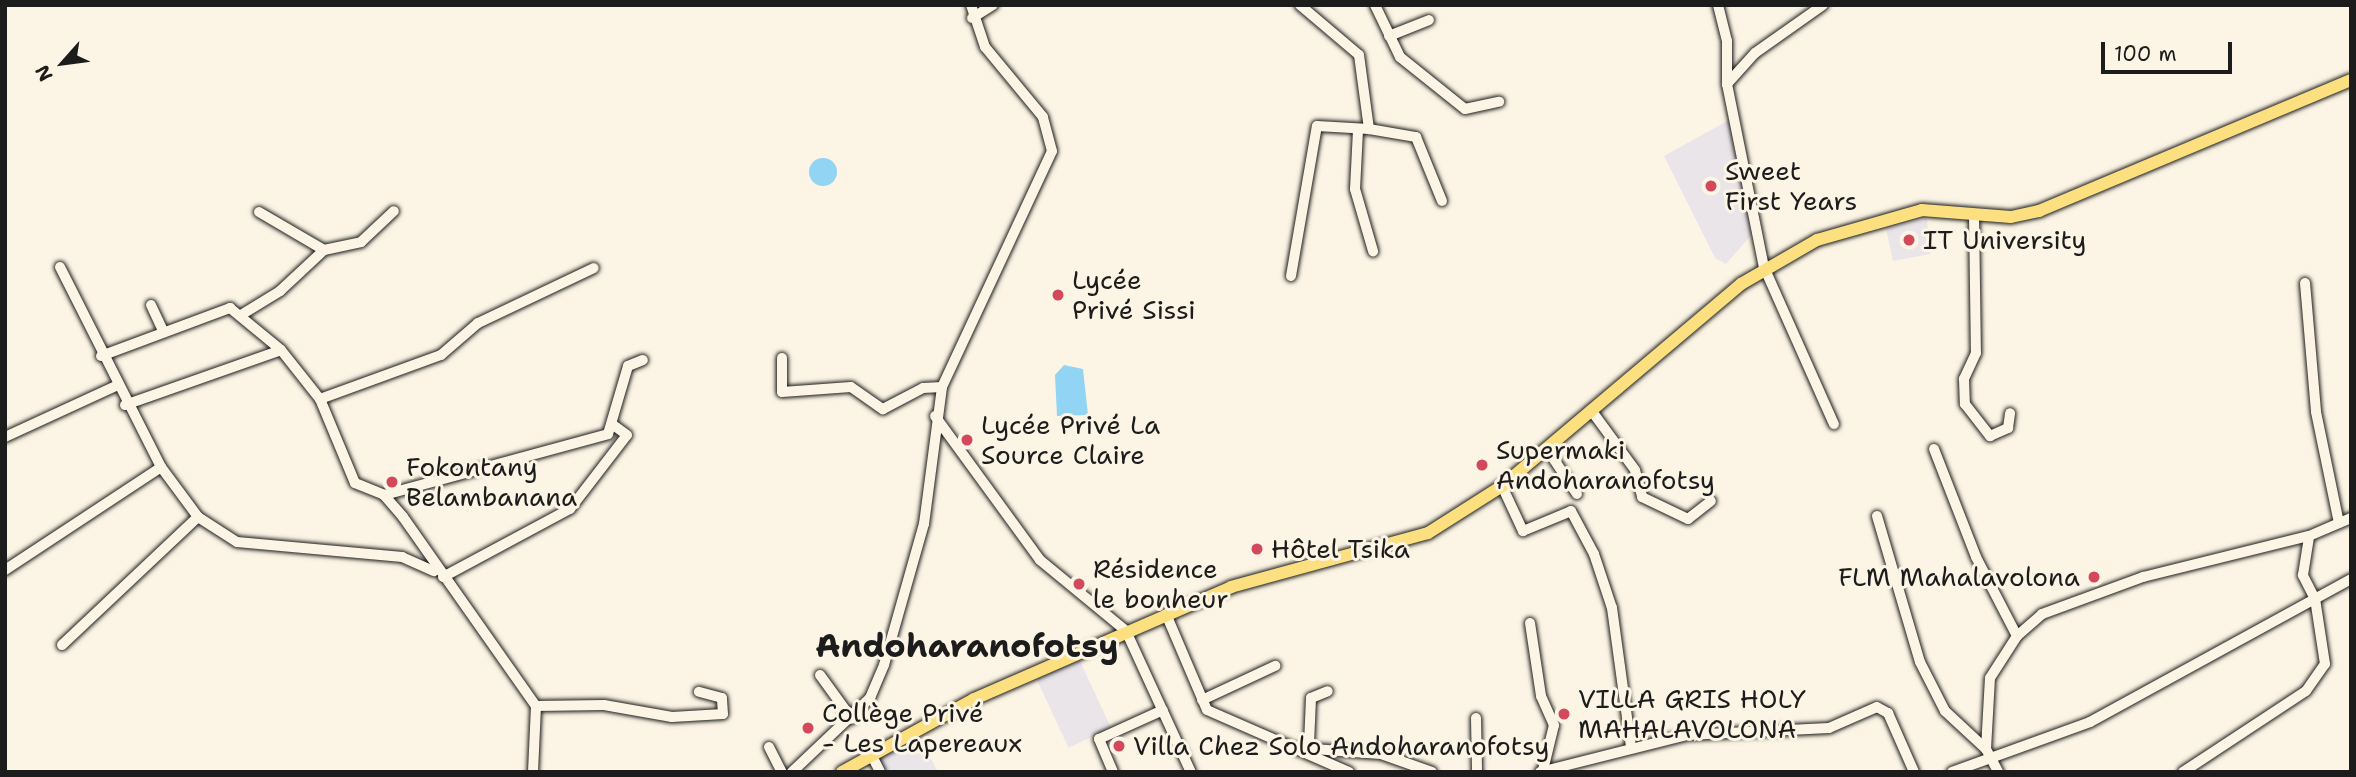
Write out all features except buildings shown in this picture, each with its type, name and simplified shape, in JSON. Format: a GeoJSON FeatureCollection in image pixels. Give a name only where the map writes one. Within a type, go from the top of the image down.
{"type":"FeatureCollection","features":[{"type":"Feature","properties":{"kind":"main road"},"geometry":{"type":"LineString","coordinates":[[842,772],[871,754],[1166,614],[1253,579],[1411,540],[1502,486],[1764,267],[1828,235],[1885,217],[1922,210],[1974,215],[2039,211],[2351,80]]}},
{"type":"Feature","properties":{"kind":"street"},"geometry":{"type":"LineString","coordinates":[[792,772],[852,719],[884,665],[924,524],[935,416],[942,387],[1052,151],[1043,117],[999,67],[972,18],[973,5]]}},
{"type":"Feature","properties":{"kind":"street"},"geometry":{"type":"LineString","coordinates":[[972,18],[993,5]]}},
{"type":"Feature","properties":{"kind":"street"},"geometry":{"type":"LineString","coordinates":[[1300,5],[1359,55],[1364,130],[1355,190],[1373,251]]}},
{"type":"Feature","properties":{"kind":"street"},"geometry":{"type":"LineString","coordinates":[[1375,5],[1400,57],[1465,109],[1499,102]]}},
{"type":"Feature","properties":{"kind":"street"},"geometry":{"type":"LineString","coordinates":[[1718,5],[1727,41],[1727,84],[1764,267],[1834,424]]}},
{"type":"Feature","properties":{"kind":"street"},"geometry":{"type":"LineString","coordinates":[[1727,84],[1755,53],[1822,5]]}},
{"type":"Feature","properties":{"kind":"street"},"geometry":{"type":"LineString","coordinates":[[1389,36],[1429,20]]}},
{"type":"Feature","properties":{"kind":"street"},"geometry":{"type":"LineString","coordinates":[[1291,276],[1317,127],[1416,137],[1442,201]]}},
{"type":"Feature","properties":{"kind":"street"},"geometry":{"type":"LineString","coordinates":[[241,315],[280,291],[324,250],[360,242],[394,211]]}},
{"type":"Feature","properties":{"kind":"street"},"geometry":{"type":"LineString","coordinates":[[259,212],[324,250]]}},
{"type":"Feature","properties":{"kind":"street"},"geometry":{"type":"LineString","coordinates":[[1974,215],[1976,353],[1964,379],[1965,404],[1990,436],[2008,428],[2010,413]]}},
{"type":"Feature","properties":{"kind":"street"},"geometry":{"type":"LineString","coordinates":[[60,267],[125,405],[161,467],[198,517],[237,542],[402,557],[443,577]]}},
{"type":"Feature","properties":{"kind":"street"},"geometry":{"type":"LineString","coordinates":[[320,399],[441,355],[478,323],[594,268]]}},
{"type":"Feature","properties":{"kind":"street"},"geometry":{"type":"LineString","coordinates":[[2305,283],[2316,412],[2339,523]]}},
{"type":"Feature","properties":{"kind":"street"},"geometry":{"type":"LineString","coordinates":[[151,305],[162,329]]}},
{"type":"Feature","properties":{"kind":"street"},"geometry":{"type":"LineString","coordinates":[[101,356],[162,329],[230,308],[281,350],[320,399],[355,483],[384,495],[536,706],[533,772]]}},
{"type":"Feature","properties":{"kind":"street"},"geometry":{"type":"LineString","coordinates":[[125,405],[281,350]]}},
{"type":"Feature","properties":{"kind":"street"},"geometry":{"type":"LineString","coordinates":[[782,358],[782,392],[851,387],[883,409],[923,388],[942,387]]}},
{"type":"Feature","properties":{"kind":"street"},"geometry":{"type":"LineString","coordinates":[[384,495],[397,487],[596,439],[613,425],[628,366],[643,360]]}},
{"type":"Feature","properties":{"kind":"street"},"geometry":{"type":"LineString","coordinates":[[5,437],[116,386]]}},
{"type":"Feature","properties":{"kind":"street"},"geometry":{"type":"LineString","coordinates":[[1591,410],[1635,470],[1642,497],[1688,519],[1711,501]]}},
{"type":"Feature","properties":{"kind":"street"},"geometry":{"type":"LineString","coordinates":[[935,416],[1040,560],[1126,631],[1191,772]]}},
{"type":"Feature","properties":{"kind":"street"},"geometry":{"type":"LineString","coordinates":[[443,577],[570,509],[627,435],[613,425]]}},
{"type":"Feature","properties":{"kind":"street"},"geometry":{"type":"LineString","coordinates":[[1547,449],[1577,494]]}},
{"type":"Feature","properties":{"kind":"street"},"geometry":{"type":"LineString","coordinates":[[1934,449],[1976,556],[2017,636]]}},
{"type":"Feature","properties":{"kind":"street"},"geometry":{"type":"LineString","coordinates":[[5,570],[161,467]]}},
{"type":"Feature","properties":{"kind":"street"},"geometry":{"type":"LineString","coordinates":[[1502,486],[1522,531],[1571,511],[1594,554],[1617,632],[1631,746]]}},
{"type":"Feature","properties":{"kind":"street"},"geometry":{"type":"LineString","coordinates":[[1877,516],[1920,662],[1945,710],[1988,751],[1998,772]]}},
{"type":"Feature","properties":{"kind":"street"},"geometry":{"type":"LineString","coordinates":[[62,645],[198,517]]}},
{"type":"Feature","properties":{"kind":"street"},"geometry":{"type":"LineString","coordinates":[[1988,751],[1990,678],[2017,636],[2068,601],[2309,536],[2351,518]]}},
{"type":"Feature","properties":{"kind":"street"},"geometry":{"type":"LineString","coordinates":[[2183,772],[2240,740],[2316,681],[2326,653],[2315,599],[2302,562],[2309,536]]}},
{"type":"Feature","properties":{"kind":"street"},"geometry":{"type":"LineString","coordinates":[[1952,772],[1988,751],[2090,722],[2351,579]]}},
{"type":"Feature","properties":{"kind":"street"},"geometry":{"type":"LineString","coordinates":[[1166,614],[1202,700],[1221,720],[1305,746],[1381,754],[1432,772]]}},
{"type":"Feature","properties":{"kind":"street"},"geometry":{"type":"LineString","coordinates":[[1530,623],[1541,696],[1554,725],[1542,771]]}},
{"type":"Feature","properties":{"kind":"street"},"geometry":{"type":"LineString","coordinates":[[1202,700],[1275,666]]}},
{"type":"Feature","properties":{"kind":"street"},"geometry":{"type":"LineString","coordinates":[[820,674],[852,719]]}},
{"type":"Feature","properties":{"kind":"street"},"geometry":{"type":"LineString","coordinates":[[1305,746],[1311,698],[1328,691]]}},
{"type":"Feature","properties":{"kind":"street"},"geometry":{"type":"LineString","coordinates":[[536,706],[604,705],[672,717],[723,714],[722,698],[699,692]]}},
{"type":"Feature","properties":{"kind":"street"},"geometry":{"type":"LineString","coordinates":[[1542,771],[1631,746],[1687,734],[1829,728],[1877,708],[1888,713],[1913,772]]}},
{"type":"Feature","properties":{"kind":"street"},"geometry":{"type":"LineString","coordinates":[[1113,772],[1099,739],[1163,710]]}},
{"type":"Feature","properties":{"kind":"street"},"geometry":{"type":"LineString","coordinates":[[1476,718],[1477,772]]}},
{"type":"Feature","properties":{"kind":"street"},"geometry":{"type":"LineString","coordinates":[[1305,746],[1349,772]]}},
{"type":"Feature","properties":{"kind":"street"},"geometry":{"type":"LineString","coordinates":[[769,747],[782,772]]}},
{"type":"Feature","properties":{"kind":"street"},"geometry":{"type":"LineString","coordinates":[[871,754],[880,772]]}},
{"type":"Feature","properties":{"kind":"shaded area","name":"Sweet First Years"},"geometry":{"type":"Polygon","coordinates":[[[1729,120],[1754,232],[1726,264],[1715,258],[1664,156],[1729,120]]]}},
{"type":"Feature","properties":{"kind":"shaded area","name":"IT University"},"geometry":{"type":"Polygon","coordinates":[[[1927,218],[1930,254],[1893,261],[1886,229],[1927,218]]]}},
{"type":"Feature","properties":{"kind":"shaded area"},"geometry":{"type":"Polygon","coordinates":[[[1079,659],[1111,728],[1069,748],[1036,679],[1079,659]]]}},
{"type":"Feature","properties":{"kind":"shaded area"},"geometry":{"type":"Polygon","coordinates":[[[916,730],[938,772],[880,772],[871,754],[916,730]]]}},
{"type":"Feature","properties":{"kind":"water"},"geometry":{"type":"Polygon","coordinates":[[[823,158],[833,162],[837,172],[833,182],[823,186],[813,182],[809,172],[813,162],[823,158]]]}},
{"type":"Feature","properties":{"kind":"water"},"geometry":{"type":"Polygon","coordinates":[[[1064,365],[1083,369],[1088,415],[1057,416],[1055,375],[1064,365]]]}},
{"type":"Feature","properties":{"kind":"place","name":"Sweet First Years"},"geometry":{"type":"Point","coordinates":[1711,186]}},
{"type":"Feature","properties":{"kind":"place","name":"IT University"},"geometry":{"type":"Point","coordinates":[1909,240]}},
{"type":"Feature","properties":{"kind":"place","name":"Lycée Privé Sissi"},"geometry":{"type":"Point","coordinates":[1058,295]}},
{"type":"Feature","properties":{"kind":"place","name":"Lycée Privé La Source Claire"},"geometry":{"type":"Point","coordinates":[967,440]}},
{"type":"Feature","properties":{"kind":"place","name":"Supermaki Andoharanofotsy"},"geometry":{"type":"Point","coordinates":[1482,465]}},
{"type":"Feature","properties":{"kind":"place","name":"Fokontany Belambanana"},"geometry":{"type":"Point","coordinates":[392,482]}},
{"type":"Feature","properties":{"kind":"place","name":"Hôtel Tsika"},"geometry":{"type":"Point","coordinates":[1257,549]}},
{"type":"Feature","properties":{"kind":"place","name":"FLM Mahalavolona"},"geometry":{"type":"Point","coordinates":[2094,577]}},
{"type":"Feature","properties":{"kind":"place","name":"Résidence le bonheur"},"geometry":{"type":"Point","coordinates":[1079,584]}},
{"type":"Feature","properties":{"kind":"place","name":"VILLA GRIS HOLY MAHALAVOLONA"},"geometry":{"type":"Point","coordinates":[1564,714]}},
{"type":"Feature","properties":{"kind":"place","name":"Collège Privé - Les Lapereaux"},"geometry":{"type":"Point","coordinates":[808,728]}},
{"type":"Feature","properties":{"kind":"place","name":"Villa Chez Solo Andoharanofotsy"},"geometry":{"type":"Point","coordinates":[1119,746]}},
{"type":"Feature","properties":{"kind":"district","name":"Andoharanofotsy"},"geometry":{"type":"Point","coordinates":[967,646]}}]}
